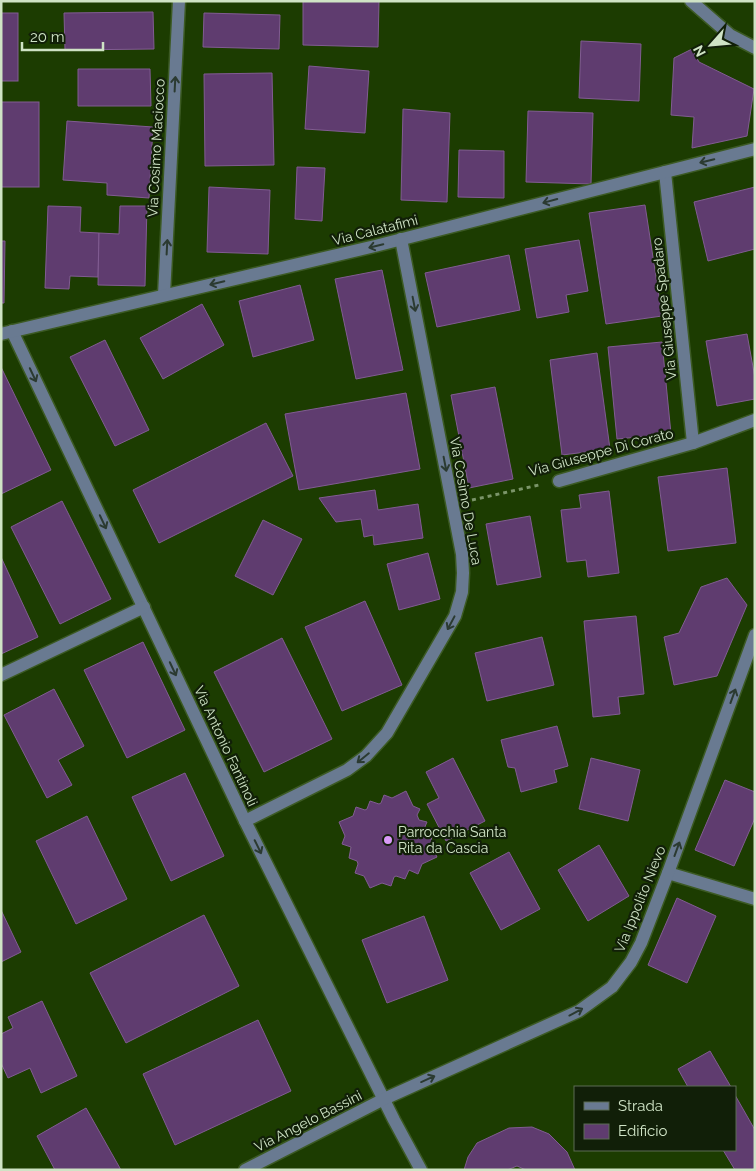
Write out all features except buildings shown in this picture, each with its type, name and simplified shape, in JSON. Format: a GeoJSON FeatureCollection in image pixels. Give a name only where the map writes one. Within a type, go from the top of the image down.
{"type":"FeatureCollection","features":[{"type":"Feature","properties":{"kind":"street","name":"Via Cosimo Maciocco"},"geometry":{"type":"LineString","coordinates":[[164,295],[178,1]]}},
{"type":"Feature","properties":{"kind":"street"},"geometry":{"type":"LineString","coordinates":[[691,1],[730,35],[755,48]]}},
{"type":"Feature","properties":{"kind":"street","name":"Via Calatafimi"},"geometry":{"type":"LineString","coordinates":[[7,333],[401,239],[755,149]]}},
{"type":"Feature","properties":{"kind":"street","name":"Via Giuseppe Spadaro"},"geometry":{"type":"LineString","coordinates":[[665,172],[693,442]]}},
{"type":"Feature","properties":{"kind":"street","name":"Via Cosimo De Luca"},"geometry":{"type":"LineString","coordinates":[[245,821],[347,770],[366,756],[387,733],[458,608],[462,592],[463,573],[453,504],[401,239]]}},
{"type":"Feature","properties":{"kind":"street","name":"Via Antonio Fantinoli"},"geometry":{"type":"LineString","coordinates":[[7,333],[144,607],[245,821],[421,1170]]}},
{"type":"Feature","properties":{"kind":"street","name":"Via Giuseppe Di Corato"},"geometry":{"type":"LineString","coordinates":[[559,481],[693,442],[755,420]]}},
{"type":"Feature","properties":{"kind":"street"},"geometry":{"type":"LineString","coordinates":[[1,675],[144,607]]}},
{"type":"Feature","properties":{"kind":"street","name":"Via Ippolito Nievo"},"geometry":{"type":"LineString","coordinates":[[384,1099],[574,1014],[602,995],[622,974],[636,952],[668,873],[755,635]]}},
{"type":"Feature","properties":{"kind":"street"},"geometry":{"type":"LineString","coordinates":[[668,873],[755,899]]}},
{"type":"Feature","properties":{"kind":"street","name":"Via Angelo Bassini"},"geometry":{"type":"LineString","coordinates":[[245,1170],[384,1099]]}},
{"type":"Feature","properties":{"kind":"path","name":"Via Giuseppe Di Corato"},"geometry":{"type":"LineString","coordinates":[[453,504],[559,481]]}},
{"type":"Feature","properties":{"kind":"place","name":"Parrocchia Santa Rita da Cascia"},"geometry":{"type":"Point","coordinates":[388,840]}}]}
